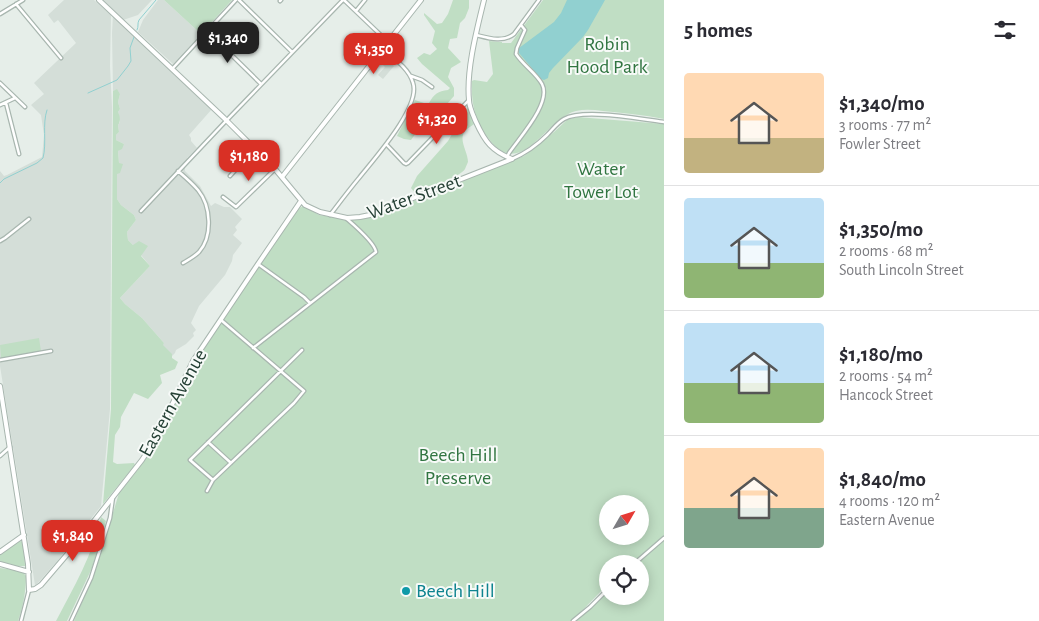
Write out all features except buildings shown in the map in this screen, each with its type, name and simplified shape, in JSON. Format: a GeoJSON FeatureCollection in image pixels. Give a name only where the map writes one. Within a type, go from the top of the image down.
{"type":"FeatureCollection","features":[{"type":"Feature","properties":{"kind":"street"},"geometry":{"type":"LineString","coordinates":[[0,14],[23,0]]}},
{"type":"Feature","properties":{"kind":"street","name":"Water Street"},"geometry":{"type":"LineString","coordinates":[[99,0],[255,148],[301,201],[315,211],[347,218],[360,217],[382,211],[512,159]]}},
{"type":"Feature","properties":{"kind":"street"},"geometry":{"type":"LineString","coordinates":[[172,68],[237,0],[292,52]]}},
{"type":"Feature","properties":{"kind":"street"},"geometry":{"type":"LineString","coordinates":[[141,211],[226,120],[344,0],[388,42]]}},
{"type":"Feature","properties":{"kind":"street"},"geometry":{"type":"LineString","coordinates":[[356,11],[365,0]]}},
{"type":"Feature","properties":{"kind":"street"},"geometry":{"type":"LineString","coordinates":[[282,177],[421,0]]}},
{"type":"Feature","properties":{"kind":"street"},"geometry":{"type":"LineString","coordinates":[[489,0],[484,2],[476,35],[470,74],[469,100],[474,118],[487,142],[495,150],[512,159],[530,150],[558,123],[576,115],[595,114],[633,117],[664,122]]}},
{"type":"Feature","properties":{"kind":"street"},"geometry":{"type":"LineString","coordinates":[[476,35],[505,39],[510,37],[539,0]]}},
{"type":"Feature","properties":{"kind":"street"},"geometry":{"type":"LineString","coordinates":[[16,4],[61,58]]}},
{"type":"Feature","properties":{"kind":"street"},"geometry":{"type":"LineString","coordinates":[[507,157],[538,113],[544,96],[542,84],[516,54],[525,30],[521,24]]}},
{"type":"Feature","properties":{"kind":"street"},"geometry":{"type":"LineString","coordinates":[[207,31],[261,84]]}},
{"type":"Feature","properties":{"kind":"street"},"geometry":{"type":"LineString","coordinates":[[330,214],[387,145],[401,123],[412,100],[414,84],[411,76],[408,71],[382,49]]}},
{"type":"Feature","properties":{"kind":"street"},"geometry":{"type":"LineString","coordinates":[[411,76],[422,80],[432,87]]}},
{"type":"Feature","properties":{"kind":"street"},"geometry":{"type":"LineString","coordinates":[[0,83],[25,107]]}},
{"type":"Feature","properties":{"kind":"street"},"geometry":{"type":"LineString","coordinates":[[0,105],[16,98]]}},
{"type":"Feature","properties":{"kind":"street"},"geometry":{"type":"LineString","coordinates":[[387,145],[403,162],[408,163],[469,100]]}},
{"type":"Feature","properties":{"kind":"street"},"geometry":{"type":"LineString","coordinates":[[6,103],[19,154]]}},
{"type":"Feature","properties":{"kind":"street"},"geometry":{"type":"LineString","coordinates":[[230,176],[255,148]]}},
{"type":"Feature","properties":{"kind":"street"},"geometry":{"type":"LineString","coordinates":[[223,197],[236,207],[274,169]]}},
{"type":"Feature","properties":{"kind":"street"},"geometry":{"type":"LineString","coordinates":[[178,171],[198,190],[203,198],[208,222],[208,232],[203,246],[196,255],[183,263]]}},
{"type":"Feature","properties":{"kind":"street","name":"Eastern Avenue"},"geometry":{"type":"LineString","coordinates":[[29,590],[35,589],[41,584],[76,544],[148,452],[189,370],[220,320],[301,201]]}},
{"type":"Feature","properties":{"kind":"street"},"geometry":{"type":"LineString","coordinates":[[253,348],[377,250],[347,218]]}},
{"type":"Feature","properties":{"kind":"street"},"geometry":{"type":"LineString","coordinates":[[0,241],[29,219]]}},
{"type":"Feature","properties":{"kind":"street"},"geometry":{"type":"LineString","coordinates":[[258,264],[310,303]]}},
{"type":"Feature","properties":{"kind":"street"},"geometry":{"type":"LineString","coordinates":[[207,491],[213,480],[304,392],[220,320]]}},
{"type":"Feature","properties":{"kind":"street"},"geometry":{"type":"LineString","coordinates":[[213,480],[190,460],[302,350]]}},
{"type":"Feature","properties":{"kind":"street"},"geometry":{"type":"LineString","coordinates":[[0,360],[51,352]]}},
{"type":"Feature","properties":{"kind":"street"},"geometry":{"type":"LineString","coordinates":[[0,386],[2,416],[10,447],[29,572],[29,590],[21,621]]}},
{"type":"Feature","properties":{"kind":"street"},"geometry":{"type":"LineString","coordinates":[[208,442],[231,463]]}},
{"type":"Feature","properties":{"kind":"street"},"geometry":{"type":"LineString","coordinates":[[0,456],[10,447]]}},
{"type":"Feature","properties":{"kind":"street"},"geometry":{"type":"LineString","coordinates":[[71,621],[94,571],[110,518],[114,495]]}},
{"type":"Feature","properties":{"kind":"street"},"geometry":{"type":"LineString","coordinates":[[0,552],[24,535]]}},
{"type":"Feature","properties":{"kind":"street"},"geometry":{"type":"LineString","coordinates":[[644,555],[664,538]]}},
{"type":"Feature","properties":{"kind":"street"},"geometry":{"type":"LineString","coordinates":[[0,564],[29,572]]}},
{"type":"Feature","properties":{"kind":"street"},"geometry":{"type":"LineString","coordinates":[[573,621],[599,598]]}},
{"type":"Feature","properties":{"kind":"shaded area"},"geometry":{"type":"Polygon","coordinates":[[[64,0],[94,0],[111,15],[110,409],[101,506],[59,559],[35,585],[0,366],[0,171],[4,176],[7,175],[42,157],[44,135],[41,115],[31,105],[44,94],[34,83],[76,43],[58,20],[54,23],[48,15],[64,0]]]}},
{"type":"Feature","properties":{"kind":"shaded area"},"geometry":{"type":"Polygon","coordinates":[[[102,0],[152,0],[138,15],[123,20],[102,0]]]}},
{"type":"Feature","properties":{"kind":"shaded area"},"geometry":{"type":"Polygon","coordinates":[[[158,0],[164,0],[201,34],[173,64],[138,32],[143,20],[158,0]]]}},
{"type":"Feature","properties":{"kind":"shaded area"},"geometry":{"type":"Polygon","coordinates":[[[113,15],[212,109],[189,135],[197,148],[187,158],[190,162],[185,167],[185,171],[200,186],[211,206],[215,203],[224,207],[230,207],[242,219],[235,227],[237,230],[233,235],[242,243],[233,255],[225,275],[199,306],[191,323],[196,330],[193,333],[194,336],[176,350],[172,356],[162,345],[164,343],[142,318],[120,298],[150,266],[141,255],[147,246],[133,245],[128,240],[127,232],[136,220],[134,215],[121,205],[117,199],[118,151],[124,144],[116,140],[120,122],[118,102],[120,94],[117,90],[113,91],[113,15]]]}},
{"type":"Feature","properties":{"kind":"shaded area"},"geometry":{"type":"Polygon","coordinates":[[[384,57],[394,66],[383,79],[378,75],[385,67],[380,62],[384,57]]]}},
{"type":"Feature","properties":{"kind":"green space"},"geometry":{"type":"Polygon","coordinates":[[[164,0],[232,0],[201,34],[164,0]]]}},
{"type":"Feature","properties":{"kind":"green space"},"geometry":{"type":"Polygon","coordinates":[[[453,0],[469,0],[469,8],[465,18],[460,23],[457,38],[450,39],[448,48],[461,62],[451,68],[448,77],[454,88],[454,96],[447,104],[435,105],[432,113],[411,140],[404,139],[397,136],[415,100],[429,103],[437,94],[450,88],[417,58],[424,53],[430,55],[437,49],[432,43],[435,31],[424,13],[437,24],[442,23],[448,14],[453,0]]]}},
{"type":"Feature","properties":{"kind":"green space","name":"Robin Hood Park"},"geometry":{"type":"Polygon","coordinates":[[[543,0],[664,0],[664,119],[641,115],[579,110],[565,116],[554,124],[523,151],[512,154],[501,150],[489,139],[477,119],[472,97],[472,81],[487,82],[493,74],[489,41],[511,43],[543,0]]]}},
{"type":"Feature","properties":{"kind":"green space"},"geometry":{"type":"Polygon","coordinates":[[[117,89],[120,94],[118,102],[120,109],[118,112],[120,120],[116,140],[124,144],[122,149],[118,151],[119,163],[123,164],[120,173],[117,174],[117,199],[121,205],[134,215],[136,220],[127,232],[128,240],[133,245],[139,241],[148,246],[141,256],[150,266],[120,298],[142,318],[164,343],[163,345],[172,354],[172,358],[178,362],[175,369],[160,375],[162,383],[148,399],[134,393],[121,417],[120,427],[115,435],[113,462],[117,464],[134,463],[135,465],[103,504],[111,409],[113,91],[117,89]]]}},
{"type":"Feature","properties":{"kind":"green space"},"geometry":{"type":"Polygon","coordinates":[[[468,107],[474,124],[463,135],[468,158],[465,169],[450,179],[415,193],[411,188],[417,176],[448,141],[468,107]]]}},
{"type":"Feature","properties":{"kind":"green space"},"geometry":{"type":"Polygon","coordinates":[[[577,117],[664,124],[664,536],[642,555],[599,555],[599,593],[572,621],[74,621],[96,569],[119,493],[137,471],[156,441],[192,367],[298,209],[303,206],[319,215],[344,219],[369,217],[399,207],[524,156],[567,120],[577,117]]]}},
{"type":"Feature","properties":{"kind":"green space"},"geometry":{"type":"Polygon","coordinates":[[[39,338],[41,351],[1,358],[0,345],[39,338]]]}},
{"type":"Feature","properties":{"kind":"green space"},"geometry":{"type":"Polygon","coordinates":[[[101,517],[106,521],[92,568],[67,621],[56,621],[88,557],[101,517]]]}},
{"type":"Feature","properties":{"kind":"green space"},"geometry":{"type":"Polygon","coordinates":[[[664,539],[664,621],[575,621],[599,599],[599,605],[649,605],[649,555],[646,555],[664,539]]]}},
{"type":"Feature","properties":{"kind":"green space"},"geometry":{"type":"Polygon","coordinates":[[[21,541],[24,544],[25,566],[15,566],[0,562],[0,555],[21,541]]]}},
{"type":"Feature","properties":{"kind":"green space"},"geometry":{"type":"Polygon","coordinates":[[[0,568],[22,571],[26,576],[24,599],[18,621],[0,621],[0,568]]]}},
{"type":"Feature","properties":{"kind":"water"},"geometry":{"type":"Polygon","coordinates":[[[567,0],[605,0],[583,37],[553,68],[548,78],[544,80],[541,79],[519,53],[519,48],[554,22],[567,0]]]}},
{"type":"Feature","properties":{"kind":"waterway"},"geometry":{"type":"LineString","coordinates":[[137,30],[139,20],[156,0]]}},
{"type":"Feature","properties":{"kind":"waterway"},"geometry":{"type":"LineString","coordinates":[[88,93],[117,80],[131,61],[130,48],[134,37]]}},
{"type":"Feature","properties":{"kind":"waterway"},"geometry":{"type":"LineString","coordinates":[[0,183],[43,158],[47,110]]}},
{"type":"Feature","properties":{"kind":"place","name":"Beech Hill"},"geometry":{"type":"Point","coordinates":[406,591]}},
{"type":"Feature","properties":{"kind":"park label","name":"Water Tower Lot"},"geometry":{"type":"Point","coordinates":[601,180]}},
{"type":"Feature","properties":{"kind":"park label","name":"Beech Hill Preserve"},"geometry":{"type":"Point","coordinates":[458,466]}}]}
